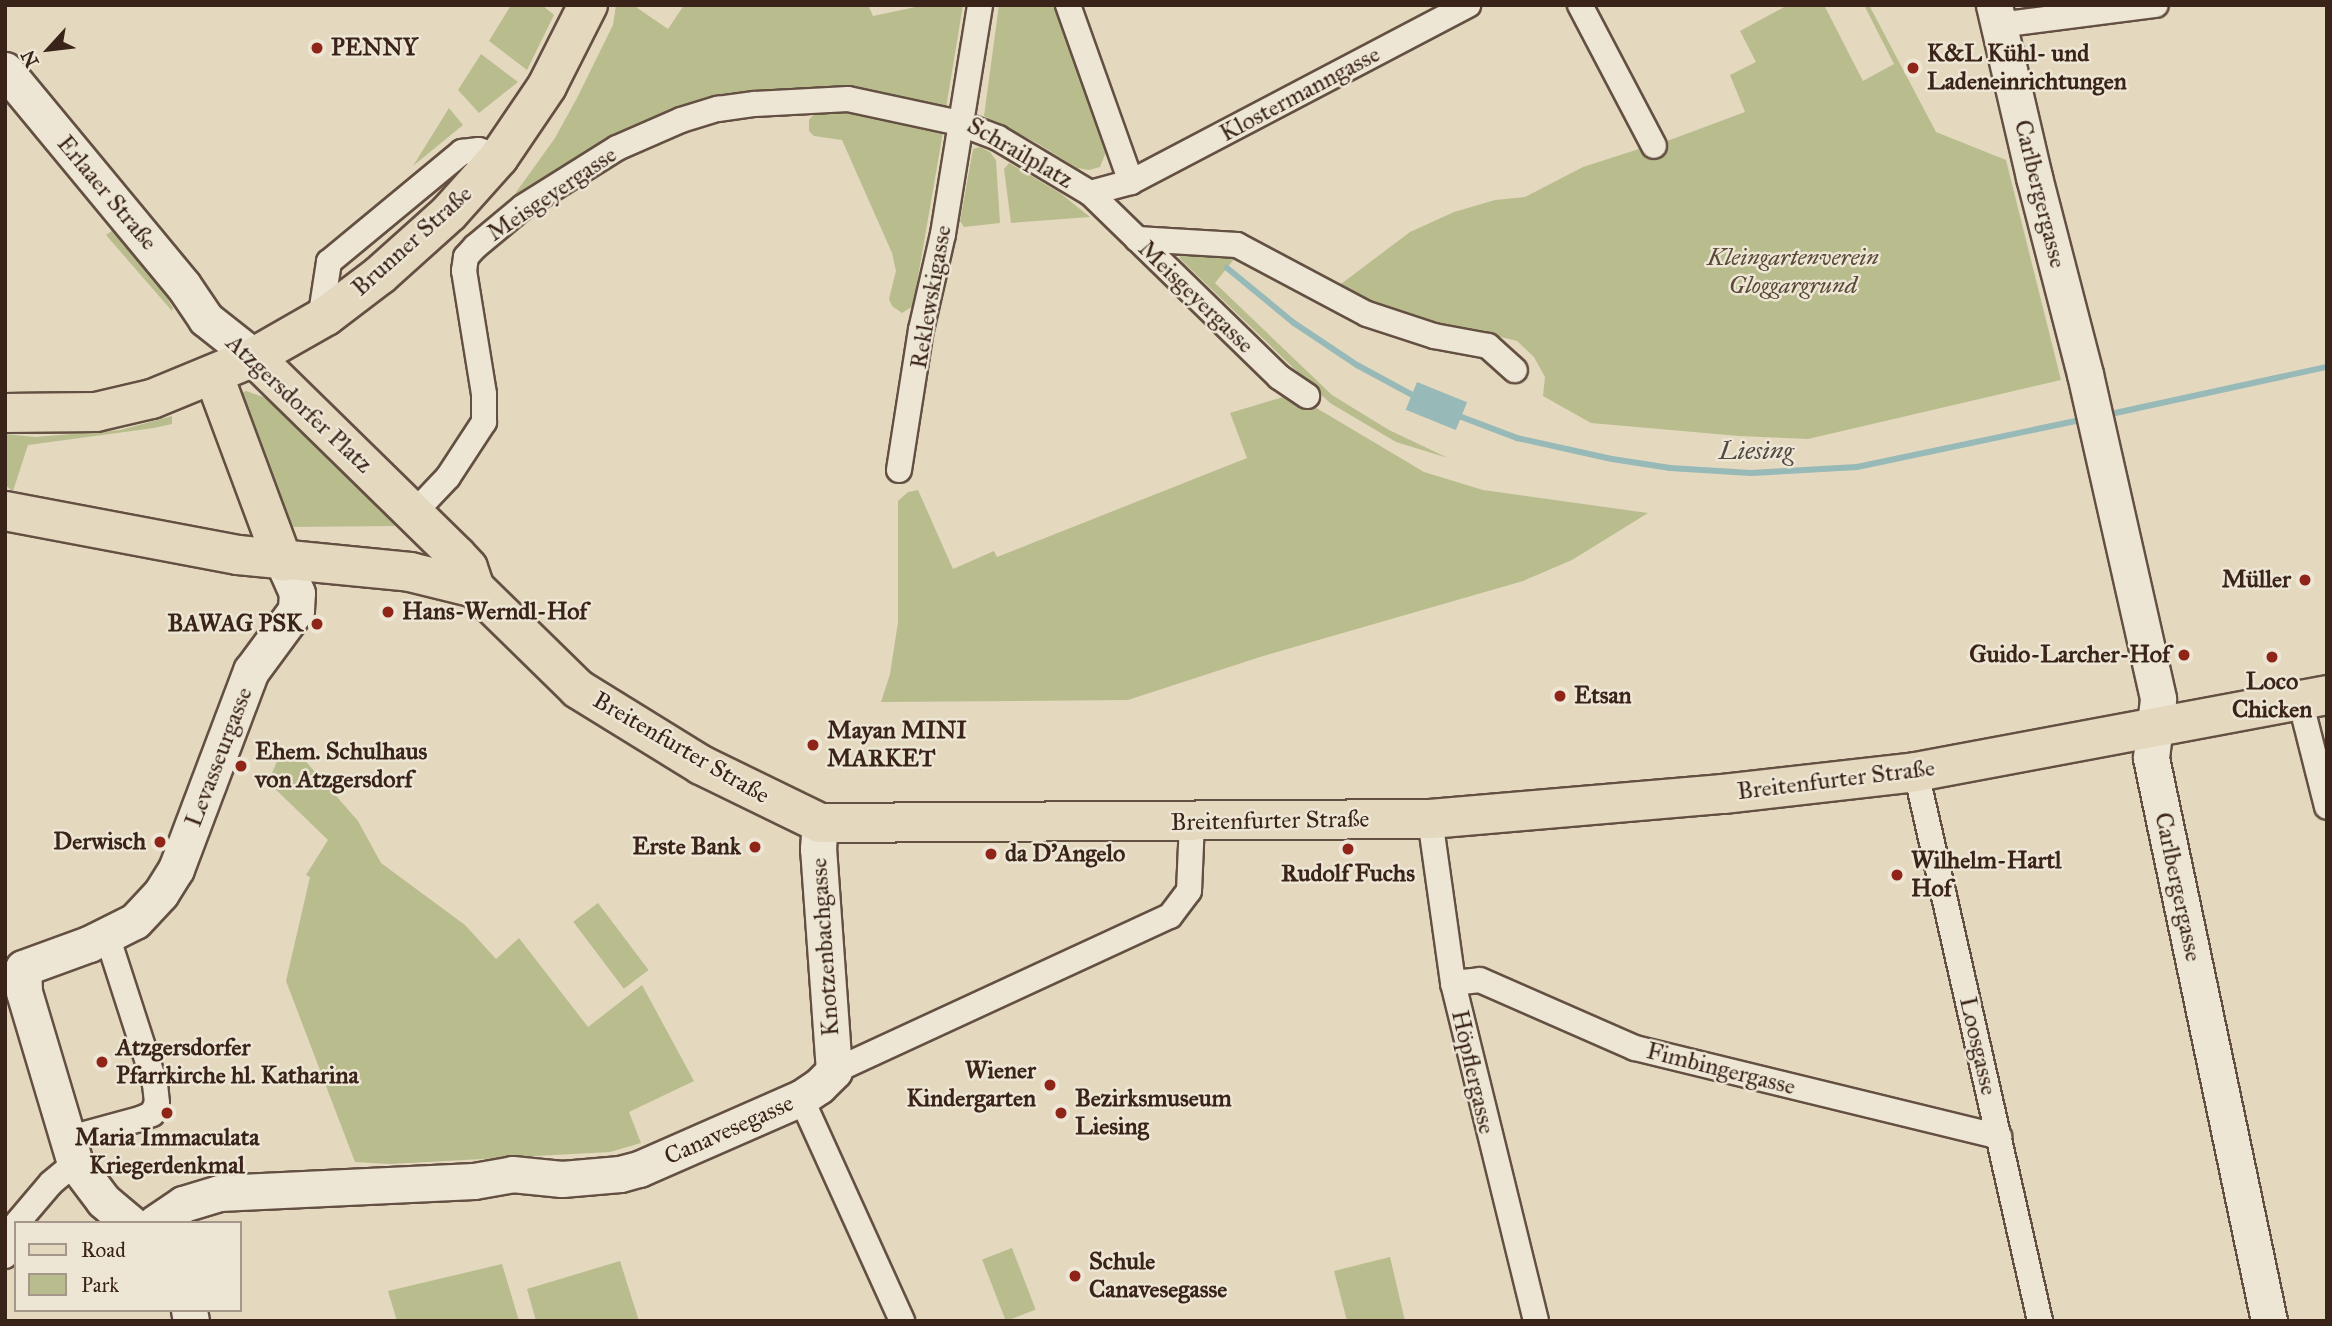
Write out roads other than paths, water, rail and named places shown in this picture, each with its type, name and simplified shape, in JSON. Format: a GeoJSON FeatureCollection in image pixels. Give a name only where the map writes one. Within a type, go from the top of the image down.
{"type":"FeatureCollection","features":[{"type":"Feature","properties":{"kind":"main road","name":"Brunner Straße"},"geometry":{"type":"LineString","coordinates":[[5,413],[96,412],[152,399],[214,376],[320,320],[380,275],[449,213],[499,157],[547,86],[588,5]]}},
{"type":"Feature","properties":{"kind":"main road","name":"Atzgersdorfer Platz"},"geometry":{"type":"LineString","coordinates":[[254,357],[468,568],[475,588]]}},
{"type":"Feature","properties":{"kind":"main road","name":"Atzgersdorfer Platz"},"geometry":{"type":"LineString","coordinates":[[214,376],[283,562]]}},
{"type":"Feature","properties":{"kind":"main road"},"geometry":{"type":"LineString","coordinates":[[5,511],[283,562],[410,572],[475,588]]}},
{"type":"Feature","properties":{"kind":"main road"},"geometry":{"type":"LineString","coordinates":[[410,572],[421,566],[427,557],[429,542],[419,519]]}},
{"type":"Feature","properties":{"kind":"main road","name":"Breitenfurter Straße"},"geometry":{"type":"LineString","coordinates":[[475,588],[578,689],[714,772],[820,823],[1192,823],[1430,819],[1723,794],[1916,772],[2313,697]]}},
{"type":"Feature","properties":{"kind":"street","name":"Schrailplatz"},"geometry":{"type":"LineString","coordinates":[[980,5],[959,123],[998,138],[1090,193],[1131,182]]}},
{"type":"Feature","properties":{"kind":"street"},"geometry":{"type":"LineString","coordinates":[[1068,5],[1131,182]]}},
{"type":"Feature","properties":{"kind":"street","name":"Klostermanngasse"},"geometry":{"type":"LineString","coordinates":[[1131,182],[1468,5]]}},
{"type":"Feature","properties":{"kind":"street"},"geometry":{"type":"LineString","coordinates":[[1580,5],[1654,146]]}},
{"type":"Feature","properties":{"kind":"street"},"geometry":{"type":"LineString","coordinates":[[1996,15],[2157,5]]}},
{"type":"Feature","properties":{"kind":"street","name":"Carlbergergasse"},"geometry":{"type":"LineString","coordinates":[[1996,15],[2104,453],[2158,699],[2151,758],[2269,1321]]}},
{"type":"Feature","properties":{"kind":"street","name":"Erlaaer Straße"},"geometry":{"type":"LineString","coordinates":[[5,69],[183,285],[206,319]]}},
{"type":"Feature","properties":{"kind":"street","name":"Meisgeyergasse"},"geometry":{"type":"LineString","coordinates":[[419,519],[484,422],[480,370],[464,271],[466,257],[523,208],[617,148],[681,120],[719,109],[795,99],[848,99],[959,123]]}},
{"type":"Feature","properties":{"kind":"street","name":"Reklewskigasse"},"geometry":{"type":"LineString","coordinates":[[899,470],[921,330],[943,234],[959,123]]}},
{"type":"Feature","properties":{"kind":"street","name":"Meisgeyergasse"},"geometry":{"type":"LineString","coordinates":[[1090,193],[1279,377],[1307,396]]}},
{"type":"Feature","properties":{"kind":"street"},"geometry":{"type":"LineString","coordinates":[[1137,239],[1237,245],[1367,314],[1434,336],[1488,346],[1515,370]]}},
{"type":"Feature","properties":{"kind":"street","name":"Atzgersdorfer Platz"},"geometry":{"type":"LineString","coordinates":[[206,319],[254,357]]}},
{"type":"Feature","properties":{"kind":"street","name":"Atzgersdorfer Platz"},"geometry":{"type":"LineString","coordinates":[[206,319],[214,376]]}},
{"type":"Feature","properties":{"kind":"street","name":"Levasseurgasse"},"geometry":{"type":"LineString","coordinates":[[14,966],[107,935],[135,921],[161,893],[176,869],[251,671],[296,610],[297,593],[283,562]]}},
{"type":"Feature","properties":{"kind":"street"},"geometry":{"type":"LineString","coordinates":[[2313,697],[2327,807]]}},
{"type":"Feature","properties":{"kind":"street","name":"Loosgasse"},"geometry":{"type":"LineString","coordinates":[[1916,772],[2040,1321]]}},
{"type":"Feature","properties":{"kind":"street","name":"Höpflergasse"},"geometry":{"type":"LineString","coordinates":[[1430,819],[1453,983],[1536,1321]]}},
{"type":"Feature","properties":{"kind":"street","name":"Knotzenbachgasse"},"geometry":{"type":"LineString","coordinates":[[820,823],[818,849],[834,1071]]}},
{"type":"Feature","properties":{"kind":"street","name":"Canavesegasse"},"geometry":{"type":"LineString","coordinates":[[158,1221],[183,1204],[219,1193],[474,1181],[512,1174],[562,1179],[620,1174],[639,1169],[801,1098],[819,1086],[834,1071],[1170,916],[1189,891],[1192,823]]}},
{"type":"Feature","properties":{"kind":"street"},"geometry":{"type":"LineString","coordinates":[[20,1221],[51,1183],[71,1151],[152,1114],[156,1103],[155,1084],[107,935]]}},
{"type":"Feature","properties":{"kind":"street"},"geometry":{"type":"LineString","coordinates":[[14,966],[71,1151],[103,1200],[128,1221]]}},
{"type":"Feature","properties":{"kind":"street","name":"Fimbingergasse"},"geometry":{"type":"LineString","coordinates":[[1453,983],[1480,980],[1635,1048],[1998,1137]]}},
{"type":"Feature","properties":{"kind":"street"},"geometry":{"type":"LineString","coordinates":[[801,1098],[902,1321]]}},
{"type":"Feature","properties":{"kind":"street"},"geometry":{"type":"LineString","coordinates":[[5,1256],[14,1233]]}},
{"type":"Feature","properties":{"kind":"water"},"geometry":{"type":"Polygon","coordinates":[[[1417,382],[1467,402],[1456,430],[1406,410],[1417,382]]]}},
{"type":"Feature","properties":{"kind":"waterway","name":"Liesing"},"geometry":{"type":"LineString","coordinates":[[1227,268],[1294,323],[1357,365],[1416,397]]}},
{"type":"Feature","properties":{"kind":"waterway","name":"Liesing"},"geometry":{"type":"LineString","coordinates":[[2106,415],[2327,367]]}},
{"type":"Feature","properties":{"kind":"waterway","name":"Liesing"},"geometry":{"type":"LineString","coordinates":[[1451,413],[1517,438],[1612,459],[1670,468],[1751,473],[1857,467],[2085,419]]}},
{"type":"Feature","properties":{"kind":"place","name":"PENNY"},"geometry":{"type":"Point","coordinates":[317,48]}},
{"type":"Feature","properties":{"kind":"place","name":"K&L Kühl- und Ladeneinrichtungen"},"geometry":{"type":"Point","coordinates":[1913,68]}},
{"type":"Feature","properties":{"kind":"place","name":"Müller"},"geometry":{"type":"Point","coordinates":[2305,580]}},
{"type":"Feature","properties":{"kind":"place","name":"Hans-Werndl-Hof"},"geometry":{"type":"Point","coordinates":[388,612]}},
{"type":"Feature","properties":{"kind":"place","name":"BAWAG PSK"},"geometry":{"type":"Point","coordinates":[317,624]}},
{"type":"Feature","properties":{"kind":"place","name":"Guido-Larcher-Hof"},"geometry":{"type":"Point","coordinates":[2184,655]}},
{"type":"Feature","properties":{"kind":"place","name":"Loco Chicken"},"geometry":{"type":"Point","coordinates":[2272,657]}},
{"type":"Feature","properties":{"kind":"place","name":"Etsan"},"geometry":{"type":"Point","coordinates":[1560,696]}},
{"type":"Feature","properties":{"kind":"place","name":"Mayan MINI MARKET"},"geometry":{"type":"Point","coordinates":[813,745]}},
{"type":"Feature","properties":{"kind":"place","name":"Ehem. Schulhaus von Atzgersdorf"},"geometry":{"type":"Point","coordinates":[241,766]}},
{"type":"Feature","properties":{"kind":"place","name":"Derwisch"},"geometry":{"type":"Point","coordinates":[160,842]}},
{"type":"Feature","properties":{"kind":"place","name":"Erste Bank"},"geometry":{"type":"Point","coordinates":[755,847]}},
{"type":"Feature","properties":{"kind":"place","name":"Rudolf Fuchs"},"geometry":{"type":"Point","coordinates":[1348,849]}},
{"type":"Feature","properties":{"kind":"place","name":"da D'Angelo"},"geometry":{"type":"Point","coordinates":[991,854]}},
{"type":"Feature","properties":{"kind":"place","name":"Wilhelm-Hartl Hof"},"geometry":{"type":"Point","coordinates":[1897,875]}},
{"type":"Feature","properties":{"kind":"place","name":"Atzgersdorfer Pfarrkirche hl. Katharina"},"geometry":{"type":"Point","coordinates":[102,1062]}},
{"type":"Feature","properties":{"kind":"place","name":"Wiener Kindergarten"},"geometry":{"type":"Point","coordinates":[1050,1085]}},
{"type":"Feature","properties":{"kind":"place","name":"Maria Immaculata Kriegerdenkmal"},"geometry":{"type":"Point","coordinates":[167,1113]}},
{"type":"Feature","properties":{"kind":"place","name":"Bezirksmuseum Liesing"},"geometry":{"type":"Point","coordinates":[1061,1113]}},
{"type":"Feature","properties":{"kind":"place","name":"Schule Canavesegasse"},"geometry":{"type":"Point","coordinates":[1075,1276]}},
{"type":"Feature","properties":{"kind":"park label","name":"Kleingartenverein Gloggargrund"},"geometry":{"type":"Point","coordinates":[1793,272]}}]}
